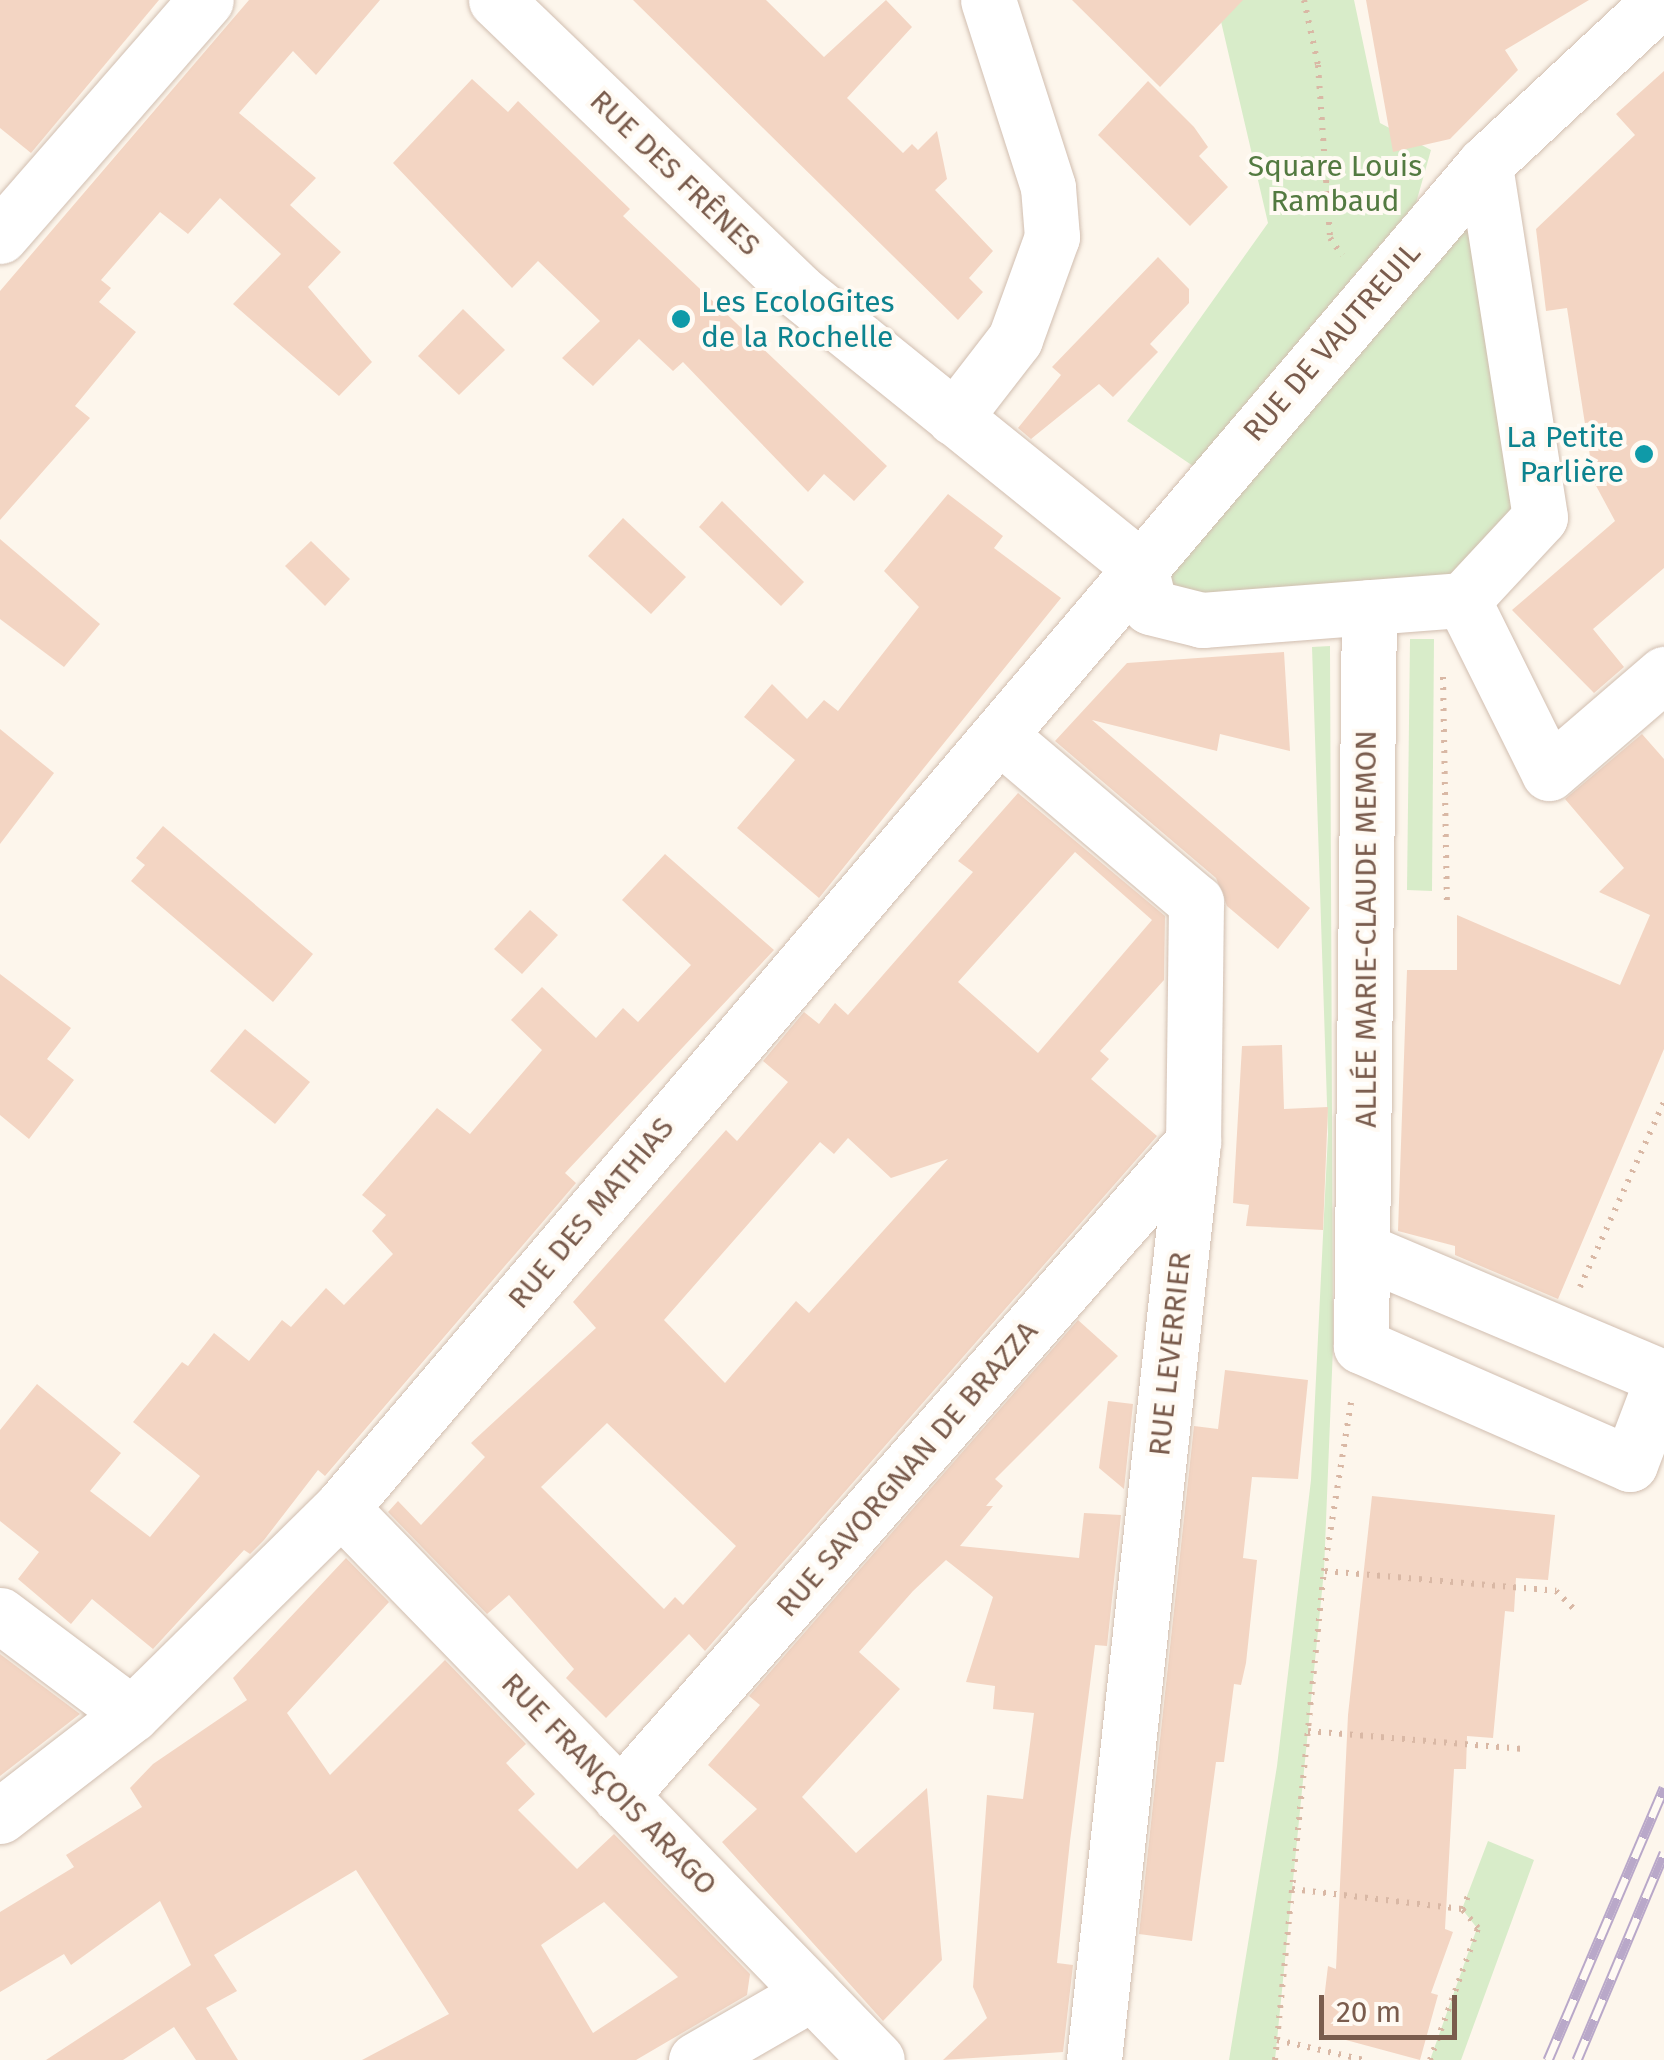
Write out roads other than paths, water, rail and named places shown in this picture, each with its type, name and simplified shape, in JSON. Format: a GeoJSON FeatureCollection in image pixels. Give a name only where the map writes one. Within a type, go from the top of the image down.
{"type":"FeatureCollection","features":[{"type":"Feature","properties":{"kind":"street"},"geometry":{"type":"LineString","coordinates":[[0,236],[206,0]]}},
{"type":"Feature","properties":{"kind":"street","name":"RUE DES FRÊNES"},"geometry":{"type":"LineString","coordinates":[[496,0],[798,291],[954,418],[1145,587]]}},
{"type":"Feature","properties":{"kind":"street"},"geometry":{"type":"LineString","coordinates":[[954,418],[1015,338],[1052,236],[1048,187],[988,0]]}},
{"type":"Feature","properties":{"kind":"street","name":"RUE DE VAUTREUIL"},"geometry":{"type":"LineString","coordinates":[[1145,587],[1370,298],[1487,172],[1661,0]]}},
{"type":"Feature","properties":{"kind":"street"},"geometry":{"type":"LineString","coordinates":[[1145,587],[1202,620],[1453,601],[1540,516],[1487,172]]}},
{"type":"Feature","properties":{"kind":"street","name":"RUE DES MATHIAS"},"geometry":{"type":"LineString","coordinates":[[0,1816],[132,1714],[341,1508],[1000,736],[1145,587]]}},
{"type":"Feature","properties":{"kind":"street"},"geometry":{"type":"LineString","coordinates":[[1453,601],[1548,773],[1664,674]]}},
{"type":"Feature","properties":{"kind":"street","name":"ALLÉE MARIE-CLAUDE MEMON"},"geometry":{"type":"LineString","coordinates":[[1364,1251],[1663,1377],[1630,1464],[1361,1346],[1368,607]]}},
{"type":"Feature","properties":{"kind":"street","name":"RUE LEVERRIER"},"geometry":{"type":"LineString","coordinates":[[1000,736],[1196,902],[1192,1142],[1094,2060]]}},
{"type":"Feature","properties":{"kind":"street","name":"RUE SAVORGNAN DE BRAZZA"},"geometry":{"type":"LineString","coordinates":[[620,1796],[1192,1142]]}},
{"type":"Feature","properties":{"kind":"street"},"geometry":{"type":"LineString","coordinates":[[1109,1238],[1179,1266]]}},
{"type":"Feature","properties":{"kind":"street","name":"RUE FRANÇOIS ARAGO"},"geometry":{"type":"LineString","coordinates":[[341,1508],[878,2060]]}},
{"type":"Feature","properties":{"kind":"street"},"geometry":{"type":"LineString","coordinates":[[0,1615],[132,1714]]}},
{"type":"Feature","properties":{"kind":"street"},"geometry":{"type":"LineString","coordinates":[[696,2060],[812,1992]]}},
{"type":"Feature","properties":{"kind":"railway"},"geometry":{"type":"LineString","coordinates":[[1548,2060],[1664,1788]]}},
{"type":"Feature","properties":{"kind":"railway"},"geometry":{"type":"LineString","coordinates":[[1577,2060],[1664,1853]]}},
{"type":"Feature","properties":{"kind":"place","name":"Les EcoloGites de la Rochelle"},"geometry":{"type":"Point","coordinates":[681,319]}},
{"type":"Feature","properties":{"kind":"place","name":"La Petite Parlière"},"geometry":{"type":"Point","coordinates":[1644,454]}},
{"type":"Feature","properties":{"kind":"park label","name":"Square Louis Rambaud"},"geometry":{"type":"Point","coordinates":[1335,183]}}]}
